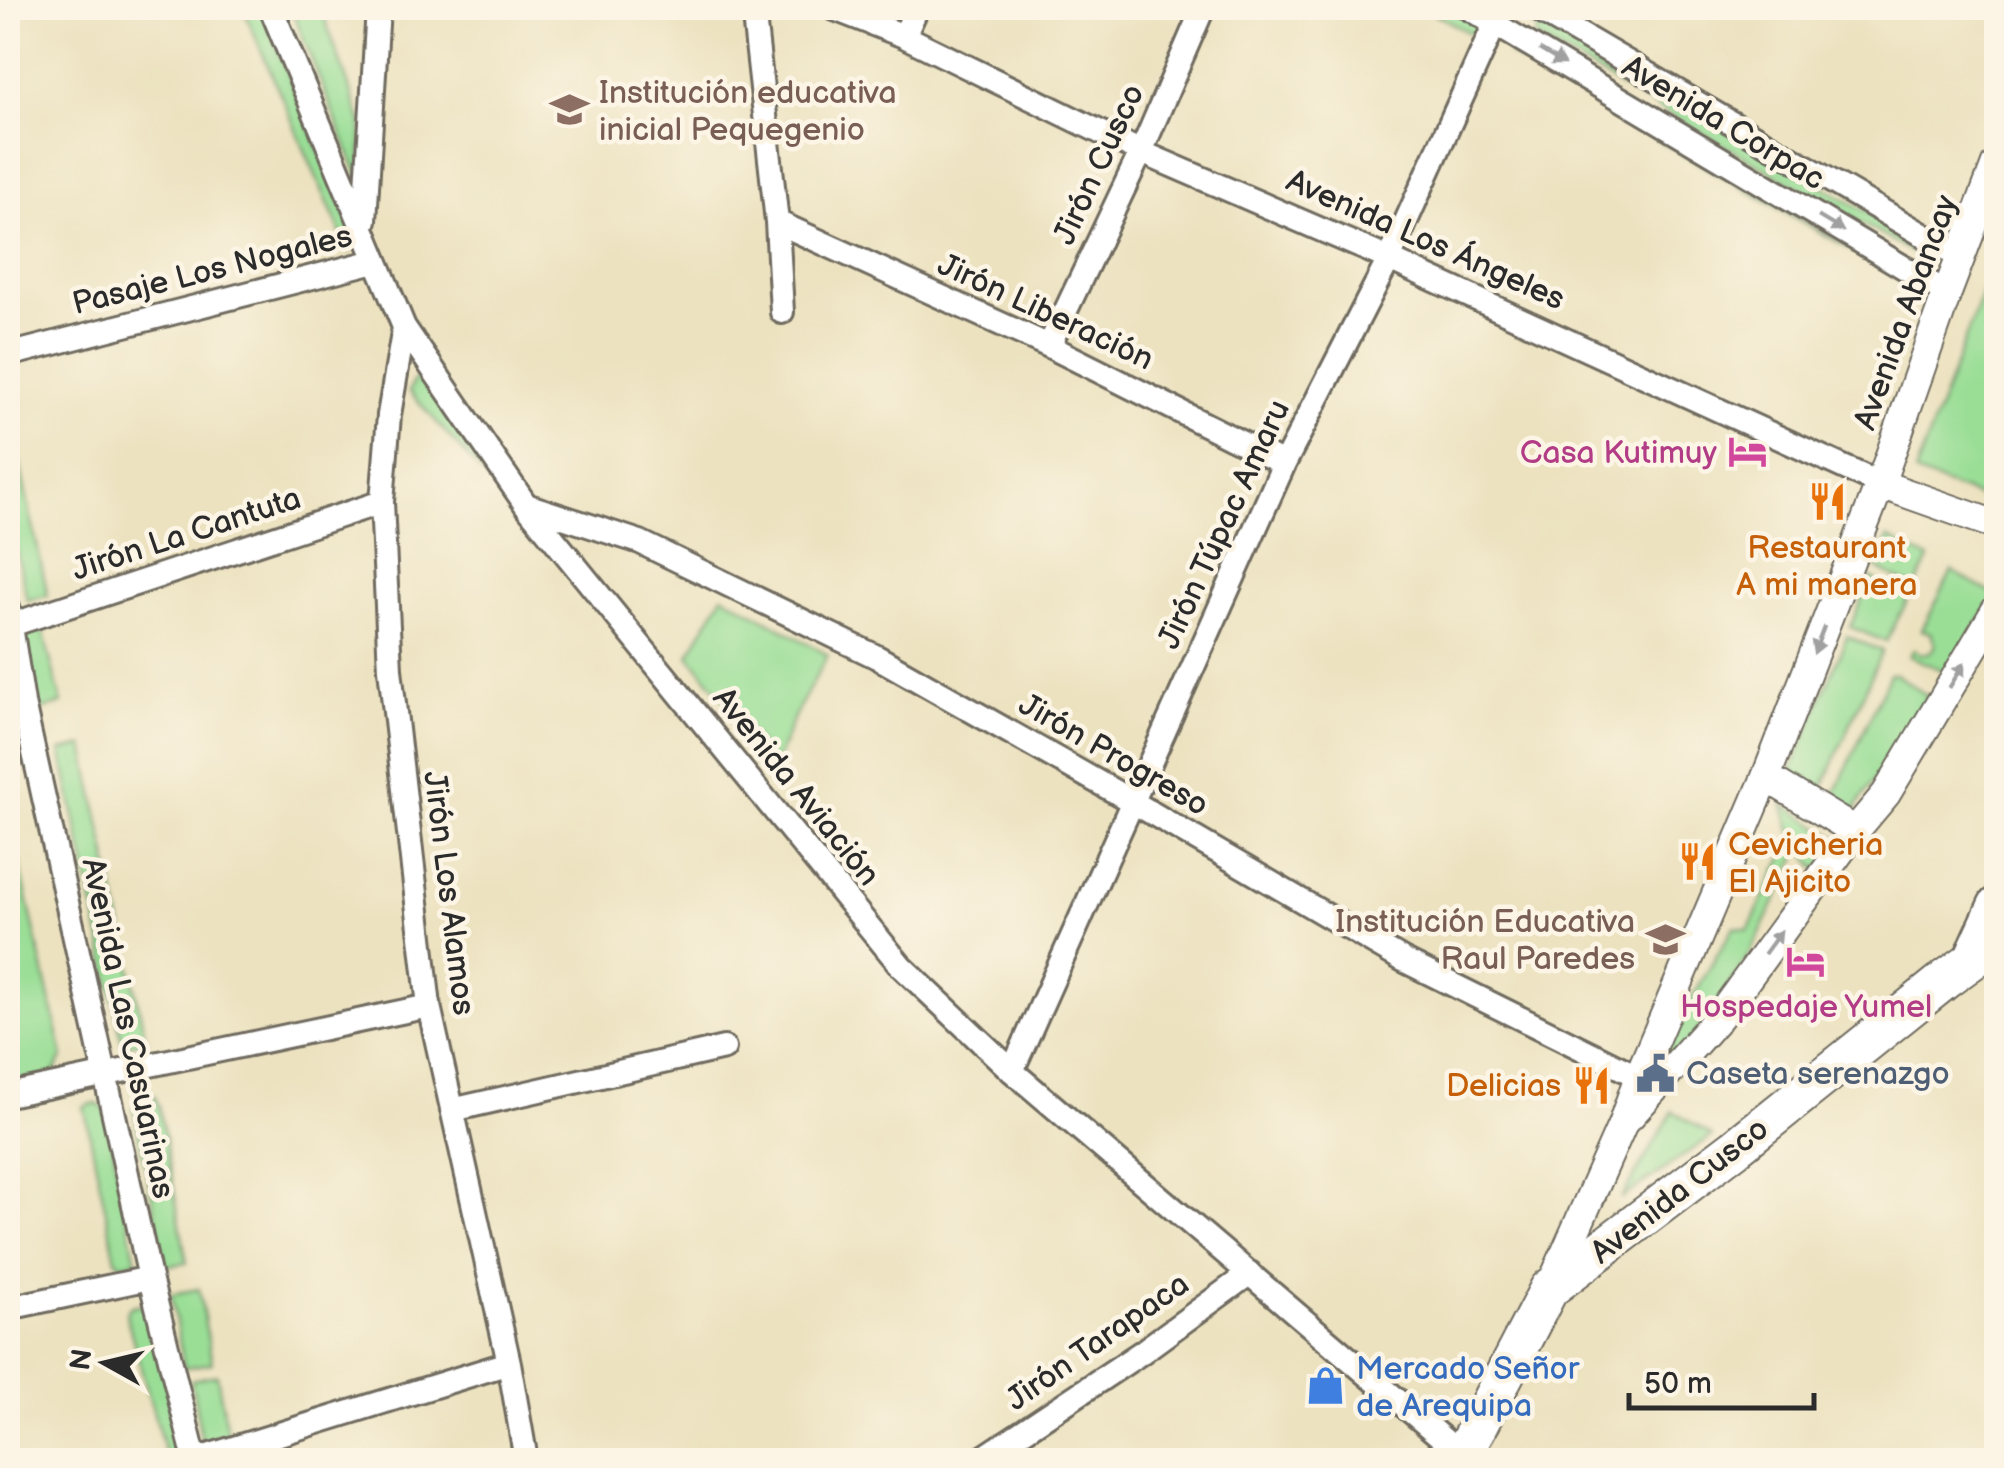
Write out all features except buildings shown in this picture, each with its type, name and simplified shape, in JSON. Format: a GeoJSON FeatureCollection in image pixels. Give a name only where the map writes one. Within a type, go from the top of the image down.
{"type":"FeatureCollection","features":[{"type":"Feature","properties":{"kind":"highway","name":"Avenida Cusco"},"geometry":{"type":"LineString","coordinates":[[1550,1289],[1983,952]]}},
{"type":"Feature","properties":{"kind":"highway"},"geometry":{"type":"LineString","coordinates":[[1462,1458],[1550,1289]]}},
{"type":"Feature","properties":{"kind":"main road"},"geometry":{"type":"LineString","coordinates":[[1983,952],[1996,904]]}},
{"type":"Feature","properties":{"kind":"street","name":"Avenida Aviación"},"geometry":{"type":"LineString","coordinates":[[271,8],[404,327],[526,505],[901,966],[1012,1072],[1462,1458]]}},
{"type":"Feature","properties":{"kind":"street"},"geometry":{"type":"LineString","coordinates":[[365,229],[378,8]]}},
{"type":"Feature","properties":{"kind":"street"},"geometry":{"type":"LineString","coordinates":[[753,8],[777,222],[782,312]]}},
{"type":"Feature","properties":{"kind":"street","name":"Avenida Los Ángeles"},"geometry":{"type":"LineString","coordinates":[[832,8],[904,36],[1141,152],[1389,259],[1880,484],[1996,525]]}},
{"type":"Feature","properties":{"kind":"street"},"geometry":{"type":"LineString","coordinates":[[904,36],[917,8]]}},
{"type":"Feature","properties":{"kind":"street","name":"Jirón Cusco"},"geometry":{"type":"LineString","coordinates":[[1050,346],[1203,8]]}},
{"type":"Feature","properties":{"kind":"street","name":"Avenida Corpac"},"geometry":{"type":"LineString","coordinates":[[1468,8],[1498,15],[1947,293]]}},
{"type":"Feature","properties":{"kind":"street","name":"Avenida Corpac"},"geometry":{"type":"LineString","coordinates":[[1535,8],[1960,257]]}},
{"type":"Feature","properties":{"kind":"street","name":"Jirón Túpac Amaru"},"geometry":{"type":"LineString","coordinates":[[1012,1072],[1284,464],[1389,259],[1498,15]]}},
{"type":"Feature","properties":{"kind":"street","name":"Avenida Abancay"},"geometry":{"type":"LineString","coordinates":[[1648,1081],[1880,484],[1996,164]]}},
{"type":"Feature","properties":{"kind":"street","name":"Jirón Liberación"},"geometry":{"type":"LineString","coordinates":[[777,222],[1050,346],[1284,464]]}},
{"type":"Feature","properties":{"kind":"street","name":"Pasaje Los Nogales"},"geometry":{"type":"LineString","coordinates":[[8,355],[375,262]]}},
{"type":"Feature","properties":{"kind":"street","name":"Jirón Los Alamos"},"geometry":{"type":"LineString","coordinates":[[404,327],[389,414],[382,502],[390,669],[429,1006],[509,1363],[526,1460]]}},
{"type":"Feature","properties":{"kind":"street","name":"Jirón La Cantuta"},"geometry":{"type":"LineString","coordinates":[[9,616],[382,502]]}},
{"type":"Feature","properties":{"kind":"street","name":"Jirón Progreso"},"geometry":{"type":"LineString","coordinates":[[526,505],[640,542],[877,657],[1403,960],[1648,1081]]}},
{"type":"Feature","properties":{"kind":"street"},"geometry":{"type":"LineString","coordinates":[[1550,1289],[1622,1125],[1648,1081],[1719,1017],[1886,794],[1996,610]]}},
{"type":"Feature","properties":{"kind":"street","name":"Avenida Las Casuarinas"},"geometry":{"type":"LineString","coordinates":[[9,616],[15,704],[195,1460]]}},
{"type":"Feature","properties":{"kind":"street"},"geometry":{"type":"LineString","coordinates":[[1766,777],[1855,831]]}},
{"type":"Feature","properties":{"kind":"street"},"geometry":{"type":"LineString","coordinates":[[8,1095],[429,1006]]}},
{"type":"Feature","properties":{"kind":"street"},"geometry":{"type":"LineString","coordinates":[[452,1110],[724,1048]]}},
{"type":"Feature","properties":{"kind":"street","name":"Jirón Tarapaca"},"geometry":{"type":"LineString","coordinates":[[980,1460],[1142,1352],[1250,1273]]}},
{"type":"Feature","properties":{"kind":"street"},"geometry":{"type":"LineString","coordinates":[[8,1308],[150,1278]]}},
{"type":"Feature","properties":{"kind":"street"},"geometry":{"type":"LineString","coordinates":[[195,1460],[509,1363]]}},
{"type":"Feature","properties":{"kind":"green space"},"geometry":{"type":"Polygon","coordinates":[[[243,8],[261,8],[356,240],[349,252],[243,8]]]}},
{"type":"Feature","properties":{"kind":"green space"},"geometry":{"type":"Polygon","coordinates":[[[291,8],[321,8],[362,123],[361,183],[291,8]]]}},
{"type":"Feature","properties":{"kind":"green space"},"geometry":{"type":"Polygon","coordinates":[[[1425,8],[1453,8],[1478,23],[1477,30],[1471,34],[1425,8]]]}},
{"type":"Feature","properties":{"kind":"green space"},"geometry":{"type":"Polygon","coordinates":[[[1545,23],[1923,245],[1915,254],[1536,38],[1537,28],[1545,23]]]}},
{"type":"Feature","properties":{"kind":"green space"},"geometry":{"type":"Polygon","coordinates":[[[1513,45],[1913,285],[1510,55],[1513,45]]]}},
{"type":"Feature","properties":{"kind":"green space"},"geometry":{"type":"Polygon","coordinates":[[[1996,256],[1996,503],[1915,473],[1996,256]]]}},
{"type":"Feature","properties":{"kind":"green space"},"geometry":{"type":"Polygon","coordinates":[[[423,376],[527,524],[409,391],[414,380],[423,376]]]}},
{"type":"Feature","properties":{"kind":"green space"},"geometry":{"type":"Polygon","coordinates":[[[8,410],[48,596],[27,600],[8,512],[8,410]]]}},
{"type":"Feature","properties":{"kind":"green space"},"geometry":{"type":"Polygon","coordinates":[[[1888,538],[1929,559],[1915,587],[1876,568],[1888,538]]]}},
{"type":"Feature","properties":{"kind":"green space"},"geometry":{"type":"Polygon","coordinates":[[[1952,571],[1996,596],[1949,673],[1909,656],[1914,649],[1921,654],[1930,653],[1935,645],[1931,633],[1922,630],[1952,571]]]}},
{"type":"Feature","properties":{"kind":"green space"},"geometry":{"type":"Polygon","coordinates":[[[1871,578],[1909,597],[1886,642],[1850,627],[1871,578]]]}},
{"type":"Feature","properties":{"kind":"green space"},"geometry":{"type":"Polygon","coordinates":[[[723,595],[828,655],[795,715],[775,764],[689,655],[723,595]]]}},
{"type":"Feature","properties":{"kind":"green space"},"geometry":{"type":"Polygon","coordinates":[[[41,624],[62,704],[37,711],[16,631],[41,624]]]}},
{"type":"Feature","properties":{"kind":"green space"},"geometry":{"type":"Polygon","coordinates":[[[1847,636],[1882,651],[1821,792],[1790,775],[1847,636]]]}},
{"type":"Feature","properties":{"kind":"green space"},"geometry":{"type":"Polygon","coordinates":[[[1890,674],[1928,696],[1853,813],[1831,802],[1890,674]]]}},
{"type":"Feature","properties":{"kind":"green space"},"geometry":{"type":"Polygon","coordinates":[[[84,746],[146,1041],[123,1046],[61,751],[84,746]]]}},
{"type":"Feature","properties":{"kind":"green space"},"geometry":{"type":"Polygon","coordinates":[[[1783,804],[1843,841],[1818,870],[1801,848],[1729,989],[1665,1074],[1652,1065],[1734,927],[1748,930],[1793,837],[1783,804]]]}},
{"type":"Feature","properties":{"kind":"green space"},"geometry":{"type":"Polygon","coordinates":[[[8,813],[63,1056],[53,1075],[8,1084],[8,813]]]}},
{"type":"Feature","properties":{"kind":"green space"},"geometry":{"type":"Polygon","coordinates":[[[154,1095],[187,1263],[166,1266],[133,1108],[138,1099],[154,1095]]]}},
{"type":"Feature","properties":{"kind":"green space"},"geometry":{"type":"Polygon","coordinates":[[[91,1104],[105,1109],[136,1261],[122,1265],[116,1260],[84,1107],[91,1104]]]}},
{"type":"Feature","properties":{"kind":"green space"},"geometry":{"type":"Polygon","coordinates":[[[1673,1111],[1712,1136],[1621,1199],[1673,1111]]]}},
{"type":"Feature","properties":{"kind":"green space"},"geometry":{"type":"Polygon","coordinates":[[[199,1289],[212,1363],[184,1368],[171,1294],[199,1289]]]}},
{"type":"Feature","properties":{"kind":"green space"},"geometry":{"type":"Polygon","coordinates":[[[135,1305],[149,1310],[171,1397],[180,1460],[167,1460],[126,1315],[128,1308],[135,1305]]]}},
{"type":"Feature","properties":{"kind":"green space"},"geometry":{"type":"Polygon","coordinates":[[[217,1375],[229,1443],[203,1448],[191,1380],[217,1375]]]}},
{"type":"Feature","properties":{"kind":"place","name":"Institución educativa inicial Pequegenio"},"geometry":{"type":"Point","coordinates":[569,110]}},
{"type":"Feature","properties":{"kind":"place","name":"Casa Kutimuy"},"geometry":{"type":"Point","coordinates":[1747,452]}},
{"type":"Feature","properties":{"kind":"place","name":"Restaurant A mi manera"},"geometry":{"type":"Point","coordinates":[1827,502]}},
{"type":"Feature","properties":{"kind":"place","name":"Cevicheria El Ajicito"},"geometry":{"type":"Point","coordinates":[1698,862]}},
{"type":"Feature","properties":{"kind":"place","name":"Institución Educativa Raul Paredes"},"geometry":{"type":"Point","coordinates":[1665,939]}},
{"type":"Feature","properties":{"kind":"place","name":"Hospedaje Yumel"},"geometry":{"type":"Point","coordinates":[1806,961]}},
{"type":"Feature","properties":{"kind":"place","name":"Caseta serenazgo"},"geometry":{"type":"Point","coordinates":[1656,1073]}},
{"type":"Feature","properties":{"kind":"place","name":"Delicias"},"geometry":{"type":"Point","coordinates":[1591,1085]}},
{"type":"Feature","properties":{"kind":"place","name":"Mercado Señor de Arequipa"},"geometry":{"type":"Point","coordinates":[1326,1386]}}]}
